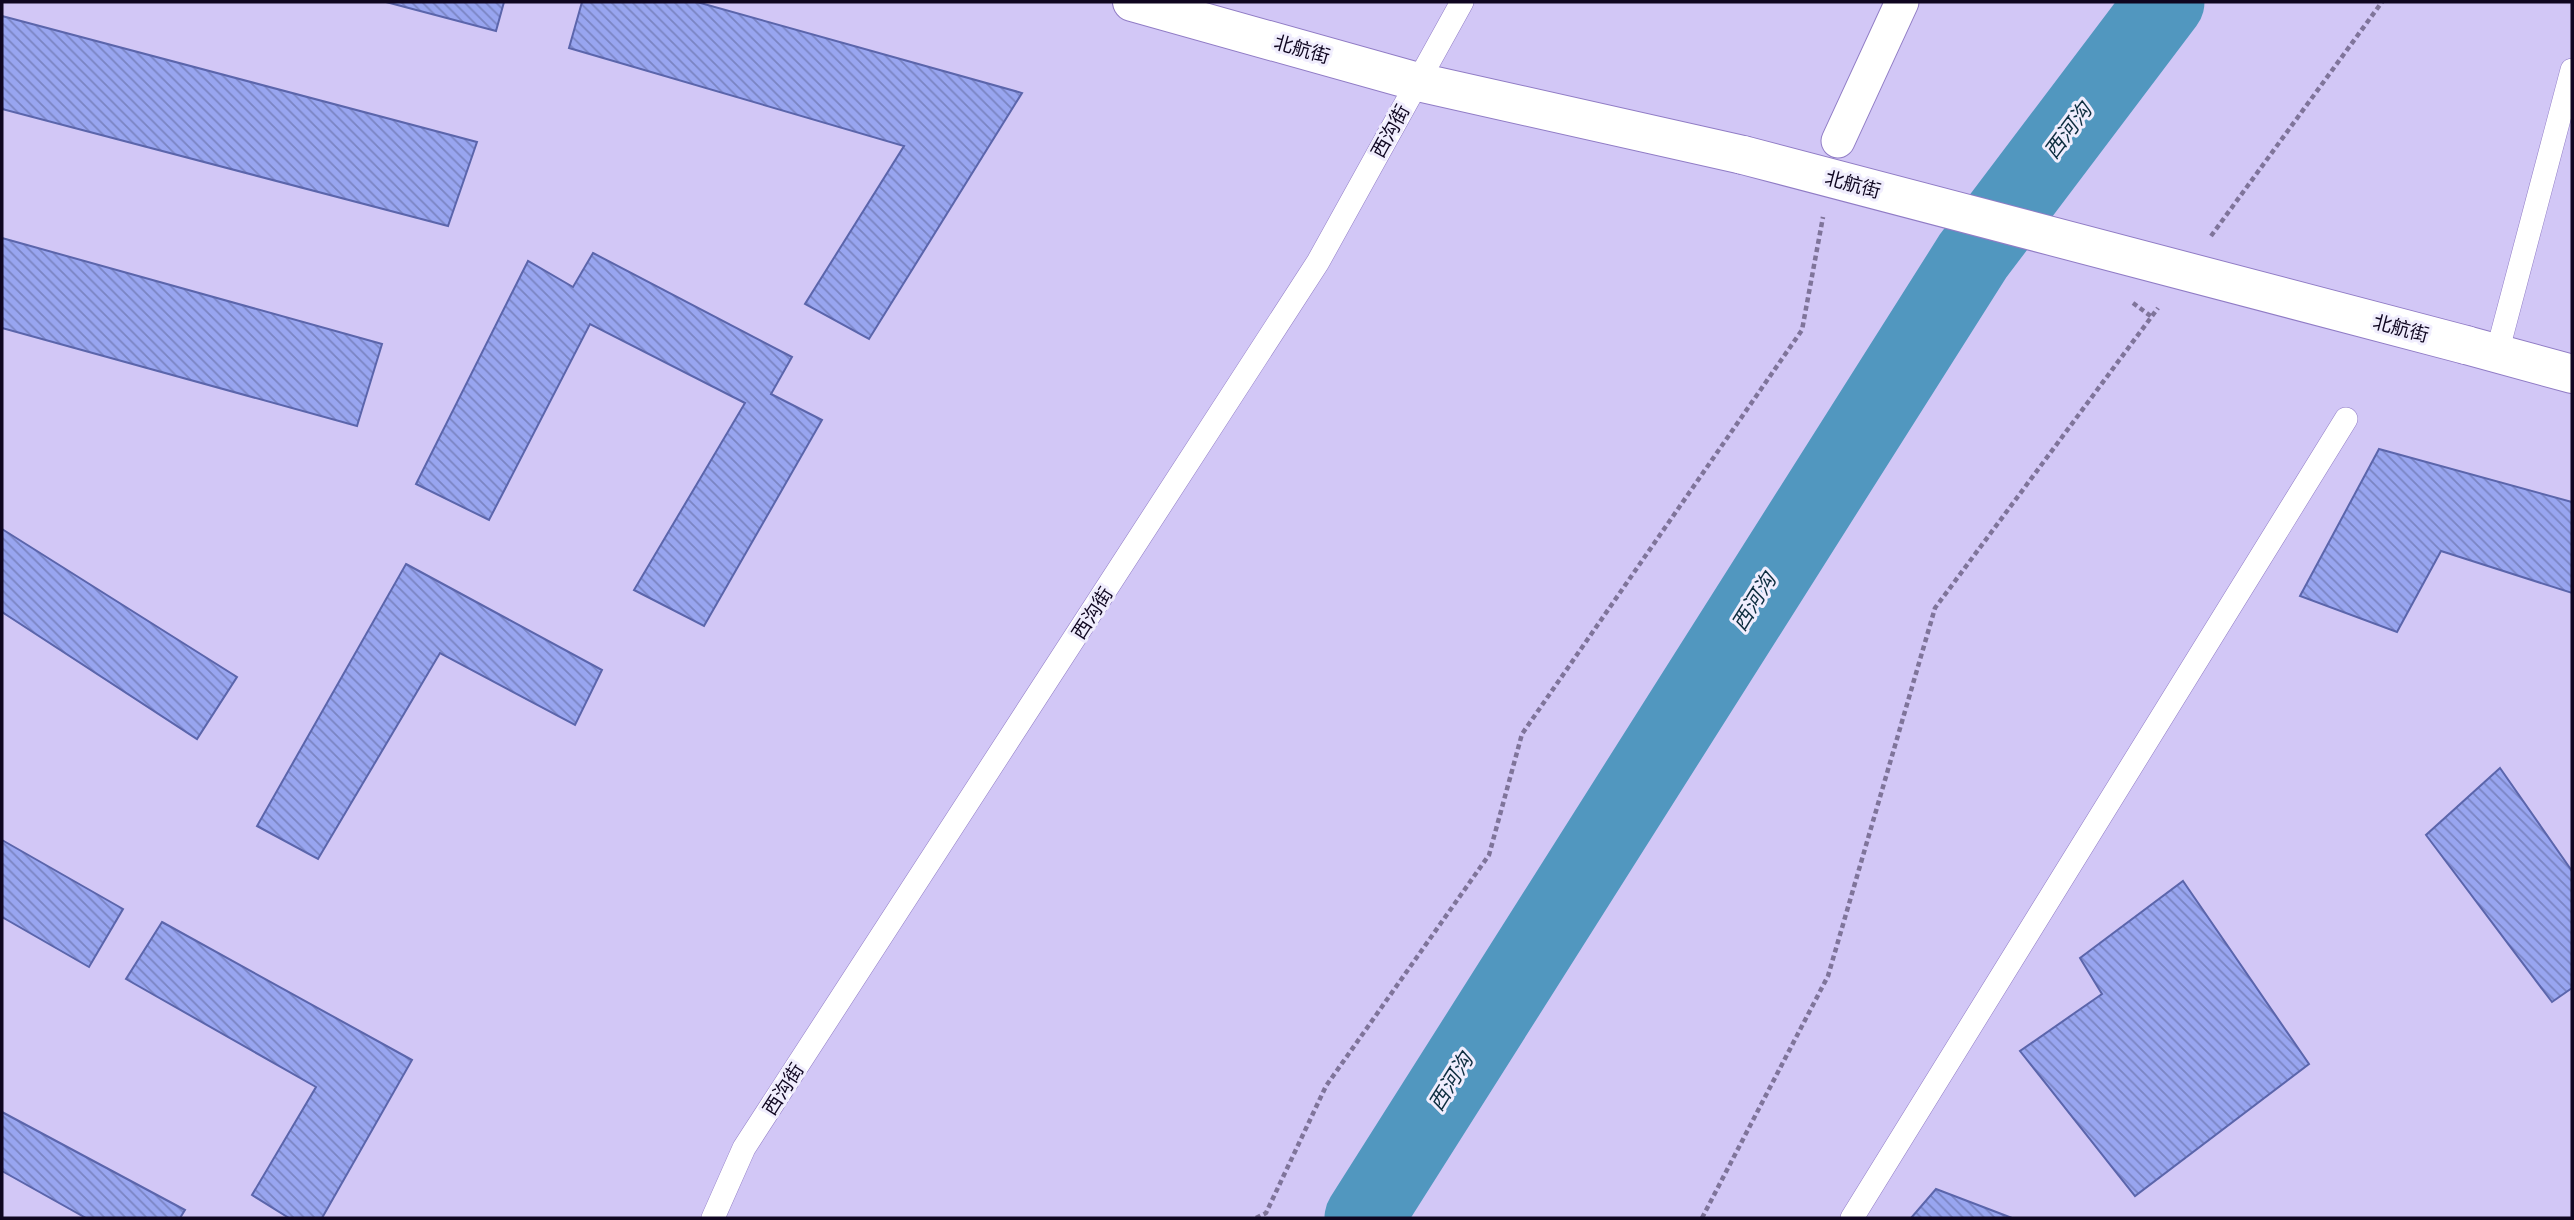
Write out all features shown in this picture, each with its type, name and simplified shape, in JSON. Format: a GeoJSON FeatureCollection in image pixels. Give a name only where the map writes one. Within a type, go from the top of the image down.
{"type":"FeatureCollection","features":[{"type":"Feature","properties":{"kind":"street","name":"北航街"},"geometry":{"type":"LineString","coordinates":[[1132,2],[1418,82],[1743,156],[2572,373]]}},
{"type":"Feature","properties":{"kind":"street"},"geometry":{"type":"LineString","coordinates":[[1838,141],[1902,2]]}},
{"type":"Feature","properties":{"kind":"lane","name":"西沟街"},"geometry":{"type":"LineString","coordinates":[[713,1218],[744,1148],[1318,262],[1462,2]]}},
{"type":"Feature","properties":{"kind":"lane"},"geometry":{"type":"LineString","coordinates":[[2482,349],[2572,70]]}},
{"type":"Feature","properties":{"kind":"lane"},"geometry":{"type":"LineString","coordinates":[[1852,1218],[2346,419]]}},
{"type":"Feature","properties":{"kind":"path"},"geometry":{"type":"LineString","coordinates":[[2209,238],[2382,2]]}},
{"type":"Feature","properties":{"kind":"path"},"geometry":{"type":"LineString","coordinates":[[1256,1218],[1266,1213],[1326,1086],[1489,855],[1522,734],[1802,330],[1825,208]]}},
{"type":"Feature","properties":{"kind":"path"},"geometry":{"type":"LineString","coordinates":[[1702,1218],[1828,976],[1935,608],[2160,305]]}},
{"type":"Feature","properties":{"kind":"building"},"geometry":{"type":"Polygon","coordinates":[[[386,2],[504,2],[496,31],[386,2]]]}},
{"type":"Feature","properties":{"kind":"building"},"geometry":{"type":"Polygon","coordinates":[[[582,2],[697,2],[1022,93],[869,339],[805,304],[904,146],[569,48],[582,2]]]}},
{"type":"Feature","properties":{"kind":"building"},"geometry":{"type":"Polygon","coordinates":[[[2,16],[477,142],[448,226],[2,109],[2,16]]]}},
{"type":"Feature","properties":{"kind":"building"},"geometry":{"type":"Polygon","coordinates":[[[2,238],[382,344],[357,426],[2,328],[2,238]]]}},
{"type":"Feature","properties":{"kind":"building"},"geometry":{"type":"Polygon","coordinates":[[[593,253],[792,357],[771,394],[822,420],[704,626],[634,590],[745,403],[590,324],[489,520],[416,484],[528,261],[573,287],[593,253]]]}},
{"type":"Feature","properties":{"kind":"building"},"geometry":{"type":"Polygon","coordinates":[[[2379,449],[2572,502],[2572,593],[2441,551],[2397,632],[2300,596],[2379,449]]]}},
{"type":"Feature","properties":{"kind":"building"},"geometry":{"type":"Polygon","coordinates":[[[2,529],[237,677],[197,739],[2,612],[2,529]]]}},
{"type":"Feature","properties":{"kind":"building"},"geometry":{"type":"Polygon","coordinates":[[[406,564],[602,670],[575,725],[440,653],[318,859],[257,826],[406,564]]]}},
{"type":"Feature","properties":{"kind":"building"},"geometry":{"type":"Polygon","coordinates":[[[2500,768],[2572,871],[2572,988],[2552,1002],[2426,835],[2500,768]]]}},
{"type":"Feature","properties":{"kind":"building"},"geometry":{"type":"Polygon","coordinates":[[[2,840],[123,909],[89,967],[2,917],[2,840]]]}},
{"type":"Feature","properties":{"kind":"building"},"geometry":{"type":"Polygon","coordinates":[[[2183,881],[2309,1064],[2135,1196],[2020,1051],[2102,994],[2080,958],[2183,881]]]}},
{"type":"Feature","properties":{"kind":"building"},"geometry":{"type":"Polygon","coordinates":[[[162,922],[412,1060],[322,1218],[289,1218],[252,1195],[316,1087],[126,979],[162,922]]]}},
{"type":"Feature","properties":{"kind":"building"},"geometry":{"type":"Polygon","coordinates":[[[2,1112],[185,1210],[180,1218],[86,1218],[2,1171],[2,1112]]]}},
{"type":"Feature","properties":{"kind":"building"},"geometry":{"type":"Polygon","coordinates":[[[1936,1189],[2012,1218],[1911,1218],[1936,1189]]]}},
{"type":"Feature","properties":{"kind":"waterway","name":"西河沟"},"geometry":{"type":"LineString","coordinates":[[1364,1218],[1973,256],[2165,2]]}}]}
